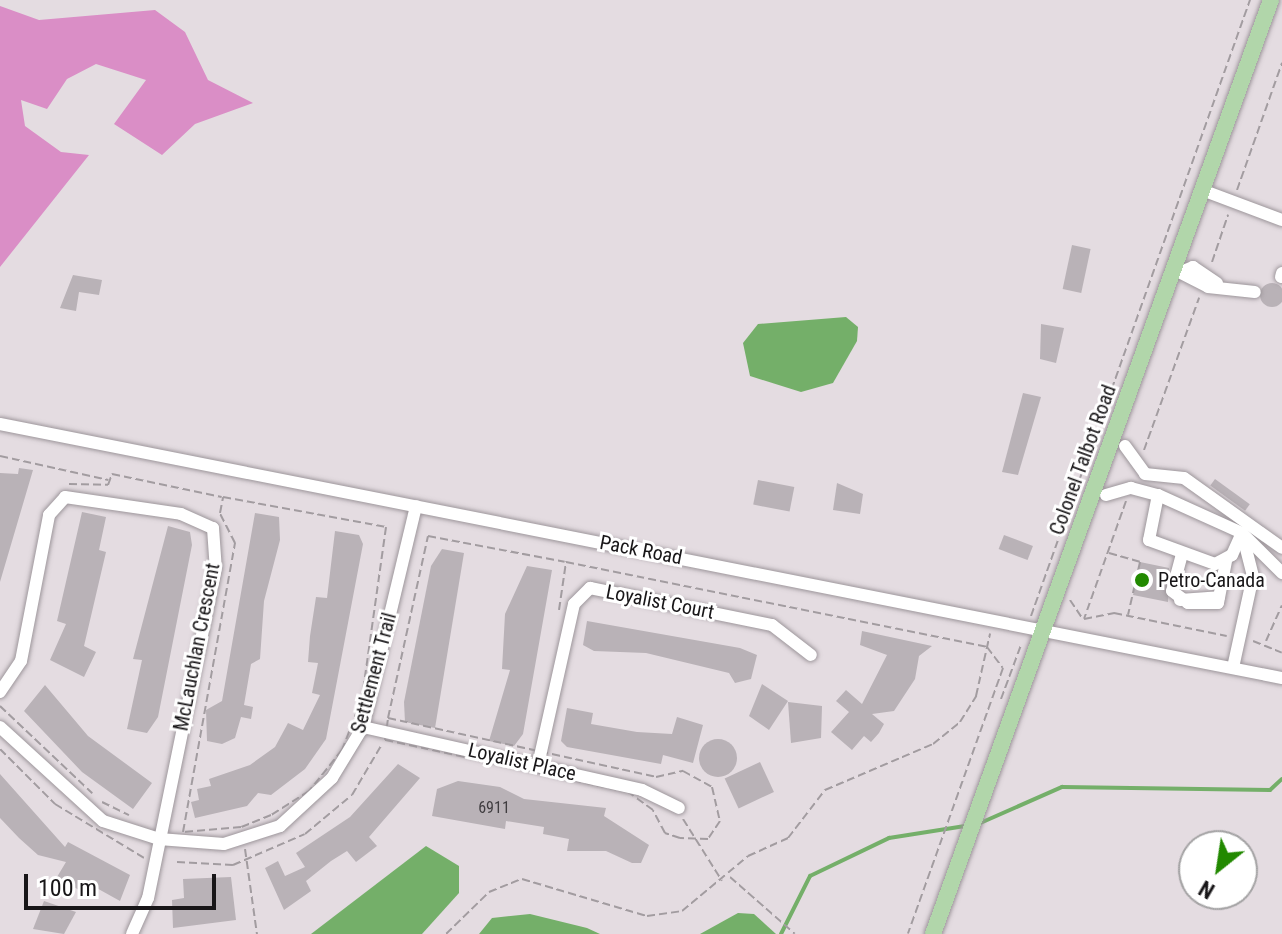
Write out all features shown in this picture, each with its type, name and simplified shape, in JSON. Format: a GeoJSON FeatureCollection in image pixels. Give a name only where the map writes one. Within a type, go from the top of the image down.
{"type":"FeatureCollection","features":[{"type":"Feature","properties":{"kind":"main road","name":"Colonel Talbot Road"},"geometry":{"type":"LineString","coordinates":[[933,934],[1035,628],[1177,270],[1202,190],[1271,0]]}},
{"type":"Feature","properties":{"kind":"street"},"geometry":{"type":"LineString","coordinates":[[1202,190],[1282,220]]}},
{"type":"Feature","properties":{"kind":"street"},"geometry":{"type":"LineString","coordinates":[[1177,270],[1255,292]]}},
{"type":"Feature","properties":{"kind":"street","name":"Pack Road"},"geometry":{"type":"LineString","coordinates":[[0,424],[1282,678]]}},
{"type":"Feature","properties":{"kind":"street"},"geometry":{"type":"LineString","coordinates":[[1125,446],[1138,469],[1155,488],[1242,533],[1282,573]]}},
{"type":"Feature","properties":{"kind":"street"},"geometry":{"type":"LineString","coordinates":[[1106,495],[1131,488],[1155,488],[1184,478],[1282,548]]}},
{"type":"Feature","properties":{"kind":"street"},"geometry":{"type":"LineString","coordinates":[[1155,488],[1149,540],[1182,554],[1226,561]]}},
{"type":"Feature","properties":{"kind":"street","name":"McLauchlan Crescent"},"geometry":{"type":"LineString","coordinates":[[0,692],[21,661],[49,515],[65,497],[181,514],[213,528],[216,567],[159,839]]}},
{"type":"Feature","properties":{"kind":"street","name":"Settlement Trail"},"geometry":{"type":"LineString","coordinates":[[0,727],[103,821],[159,839],[243,839],[280,826],[312,801],[363,727],[416,506]]}},
{"type":"Feature","properties":{"kind":"street"},"geometry":{"type":"LineString","coordinates":[[1182,554],[1172,591],[1180,600],[1209,606],[1219,597],[1226,561],[1242,533]]}},
{"type":"Feature","properties":{"kind":"street"},"geometry":{"type":"LineString","coordinates":[[1233,668],[1253,576],[1242,533]]}},
{"type":"Feature","properties":{"kind":"street","name":"Loyalist Court"},"geometry":{"type":"LineString","coordinates":[[536,759],[574,604],[590,588],[772,625],[811,655]]}},
{"type":"Feature","properties":{"kind":"street","name":"Loyalist Place"},"geometry":{"type":"LineString","coordinates":[[363,727],[536,759],[642,790],[679,808]]}},
{"type":"Feature","properties":{"kind":"street"},"geometry":{"type":"LineString","coordinates":[[132,934],[159,839]]}},
{"type":"Feature","properties":{"kind":"path"},"geometry":{"type":"LineString","coordinates":[[1035,628],[1250,0]]}},
{"type":"Feature","properties":{"kind":"path"},"geometry":{"type":"LineString","coordinates":[[1138,469],[1210,280],[1282,63]]}},
{"type":"Feature","properties":{"kind":"path"},"geometry":{"type":"LineString","coordinates":[[0,456],[110,480]]}},
{"type":"Feature","properties":{"kind":"path"},"geometry":{"type":"LineString","coordinates":[[110,480],[112,474],[386,527],[362,698],[342,750],[309,791],[271,815],[241,827],[183,832],[235,543],[220,513],[223,497]]}},
{"type":"Feature","properties":{"kind":"path"},"geometry":{"type":"LineString","coordinates":[[65,486],[110,480]]}},
{"type":"Feature","properties":{"kind":"path"},"geometry":{"type":"LineString","coordinates":[[1131,488],[1084,619],[1127,616],[1265,643],[1282,653]]}},
{"type":"Feature","properties":{"kind":"path"},"geometry":{"type":"LineString","coordinates":[[388,718],[428,536],[987,647],[1003,668],[908,934]]}},
{"type":"Feature","properties":{"kind":"path"},"geometry":{"type":"LineString","coordinates":[[1108,553],[1140,562],[1127,616]]}},
{"type":"Feature","properties":{"kind":"path"},"geometry":{"type":"LineString","coordinates":[[557,622],[566,562]]}},
{"type":"Feature","properties":{"kind":"path"},"geometry":{"type":"LineString","coordinates":[[1265,643],[1282,605]]}},
{"type":"Feature","properties":{"kind":"path"},"geometry":{"type":"LineString","coordinates":[[446,934],[489,892],[522,879],[647,916],[682,911],[723,882],[748,856],[788,838],[825,790],[933,744],[960,722],[976,696],[993,620]]}},
{"type":"Feature","properties":{"kind":"path"},"geometry":{"type":"LineString","coordinates":[[0,706],[101,802],[141,821]]}},
{"type":"Feature","properties":{"kind":"path"},"geometry":{"type":"LineString","coordinates":[[536,759],[537,739]]}},
{"type":"Feature","properties":{"kind":"path"},"geometry":{"type":"LineString","coordinates":[[679,808],[723,882]]}},
{"type":"Feature","properties":{"kind":"path"},"geometry":{"type":"LineString","coordinates":[[243,839],[257,934]]}},
{"type":"Feature","properties":{"kind":"path"},"geometry":{"type":"LineString","coordinates":[[729,876],[744,893],[795,934]]}},
{"type":"Feature","properties":{"kind":"shaded area"},"geometry":{"type":"Polygon","coordinates":[[[0,6],[39,20],[155,10],[185,32],[208,80],[253,103],[195,124],[162,155],[114,124],[146,80],[96,64],[67,79],[47,109],[21,100],[25,126],[61,152],[89,155],[0,267],[0,6]]]}},
{"type":"Feature","properties":{"kind":"shaded area"},"geometry":{"type":"Polygon","coordinates":[[[846,317],[858,327],[857,341],[833,383],[801,392],[750,376],[743,343],[758,324],[846,317]]]}},
{"type":"Feature","properties":{"kind":"shaded area"},"geometry":{"type":"Polygon","coordinates":[[[426,846],[459,866],[459,893],[422,934],[311,934],[426,846]]]}},
{"type":"Feature","properties":{"kind":"shaded area"},"geometry":{"type":"Polygon","coordinates":[[[738,913],[754,914],[776,934],[700,934],[738,913]]]}},
{"type":"Feature","properties":{"kind":"shaded area"},"geometry":{"type":"Polygon","coordinates":[[[530,914],[600,934],[479,934],[492,918],[530,914]]]}},
{"type":"Feature","properties":{"kind":"building"},"geometry":{"type":"Polygon","coordinates":[[[1072,245],[1091,249],[1081,293],[1063,289],[1072,245]]]}},
{"type":"Feature","properties":{"kind":"building"},"geometry":{"type":"Polygon","coordinates":[[[73,275],[102,280],[99,295],[79,292],[76,311],[60,308],[73,275]]]}},
{"type":"Feature","properties":{"kind":"building"},"geometry":{"type":"Polygon","coordinates":[[[1272,283],[1283,290],[1284,295],[1277,306],[1272,307],[1261,300],[1260,295],[1267,284],[1272,283]]]}},
{"type":"Feature","properties":{"kind":"building"},"geometry":{"type":"Polygon","coordinates":[[[1041,324],[1064,328],[1056,363],[1040,359],[1041,324]]]}},
{"type":"Feature","properties":{"kind":"building"},"geometry":{"type":"Polygon","coordinates":[[[1023,393],[1041,397],[1018,475],[1002,472],[1023,393]]]}},
{"type":"Feature","properties":{"kind":"building"},"geometry":{"type":"Polygon","coordinates":[[[19,468],[33,470],[0,582],[0,473],[18,474],[19,468]]]}},
{"type":"Feature","properties":{"kind":"building"},"geometry":{"type":"Polygon","coordinates":[[[1215,479],[1250,504],[1245,511],[1210,485],[1215,479]]]}},
{"type":"Feature","properties":{"kind":"building"},"geometry":{"type":"Polygon","coordinates":[[[758,480],[794,487],[790,512],[753,505],[758,480]]]}},
{"type":"Feature","properties":{"kind":"building"},"geometry":{"type":"Polygon","coordinates":[[[837,483],[863,494],[860,514],[833,510],[837,483]]]}},
{"type":"Feature","properties":{"kind":"building"},"geometry":{"type":"Polygon","coordinates":[[[82,512],[106,517],[99,550],[106,552],[84,646],[96,652],[84,677],[50,660],[66,624],[57,621],[82,512]]]}},
{"type":"Feature","properties":{"kind":"building"},"geometry":{"type":"Polygon","coordinates":[[[255,513],[279,517],[280,540],[264,601],[260,659],[251,664],[244,705],[253,707],[251,719],[241,717],[235,738],[222,744],[207,741],[206,710],[222,701],[255,513]]]}},
{"type":"Feature","properties":{"kind":"building"},"geometry":{"type":"Polygon","coordinates":[[[168,526],[190,532],[192,545],[158,717],[147,733],[127,729],[142,660],[133,659],[168,526]]]}},
{"type":"Feature","properties":{"kind":"building"},"geometry":{"type":"Polygon","coordinates":[[[335,531],[359,535],[363,544],[326,739],[305,769],[271,795],[258,793],[247,806],[195,818],[191,802],[199,800],[197,789],[211,786],[209,779],[250,765],[275,747],[288,723],[303,730],[320,695],[312,693],[318,663],[308,662],[310,636],[316,597],[327,598],[335,531]]]}},
{"type":"Feature","properties":{"kind":"building"},"geometry":{"type":"Polygon","coordinates":[[[1004,535],[1033,546],[1028,560],[999,549],[1004,535]]]}},
{"type":"Feature","properties":{"kind":"building"},"geometry":{"type":"Polygon","coordinates":[[[442,549],[464,553],[435,728],[405,722],[404,702],[431,566],[442,549]]]}},
{"type":"Feature","properties":{"kind":"building"},"geometry":{"type":"Polygon","coordinates":[[[1140,562],[1169,568],[1168,602],[1133,595],[1140,562]]]}},
{"type":"Feature","properties":{"kind":"building"},"geometry":{"type":"Polygon","coordinates":[[[527,566],[552,570],[523,734],[514,746],[489,741],[510,670],[502,669],[505,614],[527,566]]]}},
{"type":"Feature","properties":{"kind":"building"},"geometry":{"type":"Polygon","coordinates":[[[587,621],[740,648],[757,655],[751,679],[735,683],[729,673],[646,653],[594,651],[583,645],[587,621]]]}},
{"type":"Feature","properties":{"kind":"building"},"geometry":{"type":"Polygon","coordinates":[[[862,631],[932,646],[919,656],[915,679],[894,711],[872,714],[884,724],[879,733],[871,742],[864,736],[852,750],[831,732],[849,712],[836,701],[846,690],[862,704],[887,655],[860,645],[862,631]]]}},
{"type":"Feature","properties":{"kind":"building"},"geometry":{"type":"Polygon","coordinates":[[[762,684],[788,701],[769,730],[749,716],[762,684]]]}},
{"type":"Feature","properties":{"kind":"building"},"geometry":{"type":"Polygon","coordinates":[[[45,685],[88,736],[152,783],[133,809],[82,772],[24,711],[45,685]]]}},
{"type":"Feature","properties":{"kind":"building"},"geometry":{"type":"Polygon","coordinates":[[[788,702],[822,706],[821,738],[791,743],[788,702]]]}},
{"type":"Feature","properties":{"kind":"building"},"geometry":{"type":"Polygon","coordinates":[[[567,708],[593,713],[591,724],[637,732],[672,734],[677,717],[703,725],[693,763],[663,755],[661,764],[567,747],[561,741],[567,708]]]}},
{"type":"Feature","properties":{"kind":"building"},"geometry":{"type":"Polygon","coordinates":[[[718,739],[732,744],[737,758],[732,772],[718,777],[704,772],[699,758],[704,744],[718,739]]]}},
{"type":"Feature","properties":{"kind":"building"},"geometry":{"type":"Polygon","coordinates":[[[760,762],[774,792],[739,808],[725,778],[760,762]]]}},
{"type":"Feature","properties":{"kind":"building"},"geometry":{"type":"Polygon","coordinates":[[[398,764],[420,778],[369,837],[377,846],[356,862],[347,851],[331,861],[306,881],[311,891],[284,910],[265,868],[278,861],[285,876],[305,867],[296,853],[350,817],[398,764]]]}},
{"type":"Feature","properties":{"kind":"building"},"geometry":{"type":"Polygon","coordinates":[[[0,774],[65,847],[68,842],[130,875],[120,901],[84,881],[79,890],[57,877],[66,862],[38,855],[0,818],[0,774]]]}},
{"type":"Feature","properties":{"kind":"building"},"geometry":{"type":"Polygon","coordinates":[[[458,781],[500,787],[524,799],[606,808],[604,816],[649,845],[641,863],[632,863],[606,851],[567,851],[569,839],[543,834],[544,827],[506,821],[505,829],[432,816],[437,789],[458,781]]]}},
{"type":"Feature","properties":{"kind":"building"},"geometry":{"type":"Polygon","coordinates":[[[231,877],[236,920],[173,928],[172,900],[184,898],[183,879],[231,877]]]}},
{"type":"Feature","properties":{"kind":"building"},"geometry":{"type":"Polygon","coordinates":[[[44,901],[76,912],[64,934],[33,929],[44,901]]]}},
{"type":"Feature","properties":{"kind":"waterway"},"geometry":{"type":"LineString","coordinates":[[978,824],[1062,787],[1270,790],[1282,779]]}},
{"type":"Feature","properties":{"kind":"waterway"},"geometry":{"type":"LineString","coordinates":[[781,934],[810,876],[889,838],[965,826]]}},
{"type":"Feature","properties":{"kind":"place","name":"Petro-Canada"},"geometry":{"type":"Point","coordinates":[1142,580]}}]}
